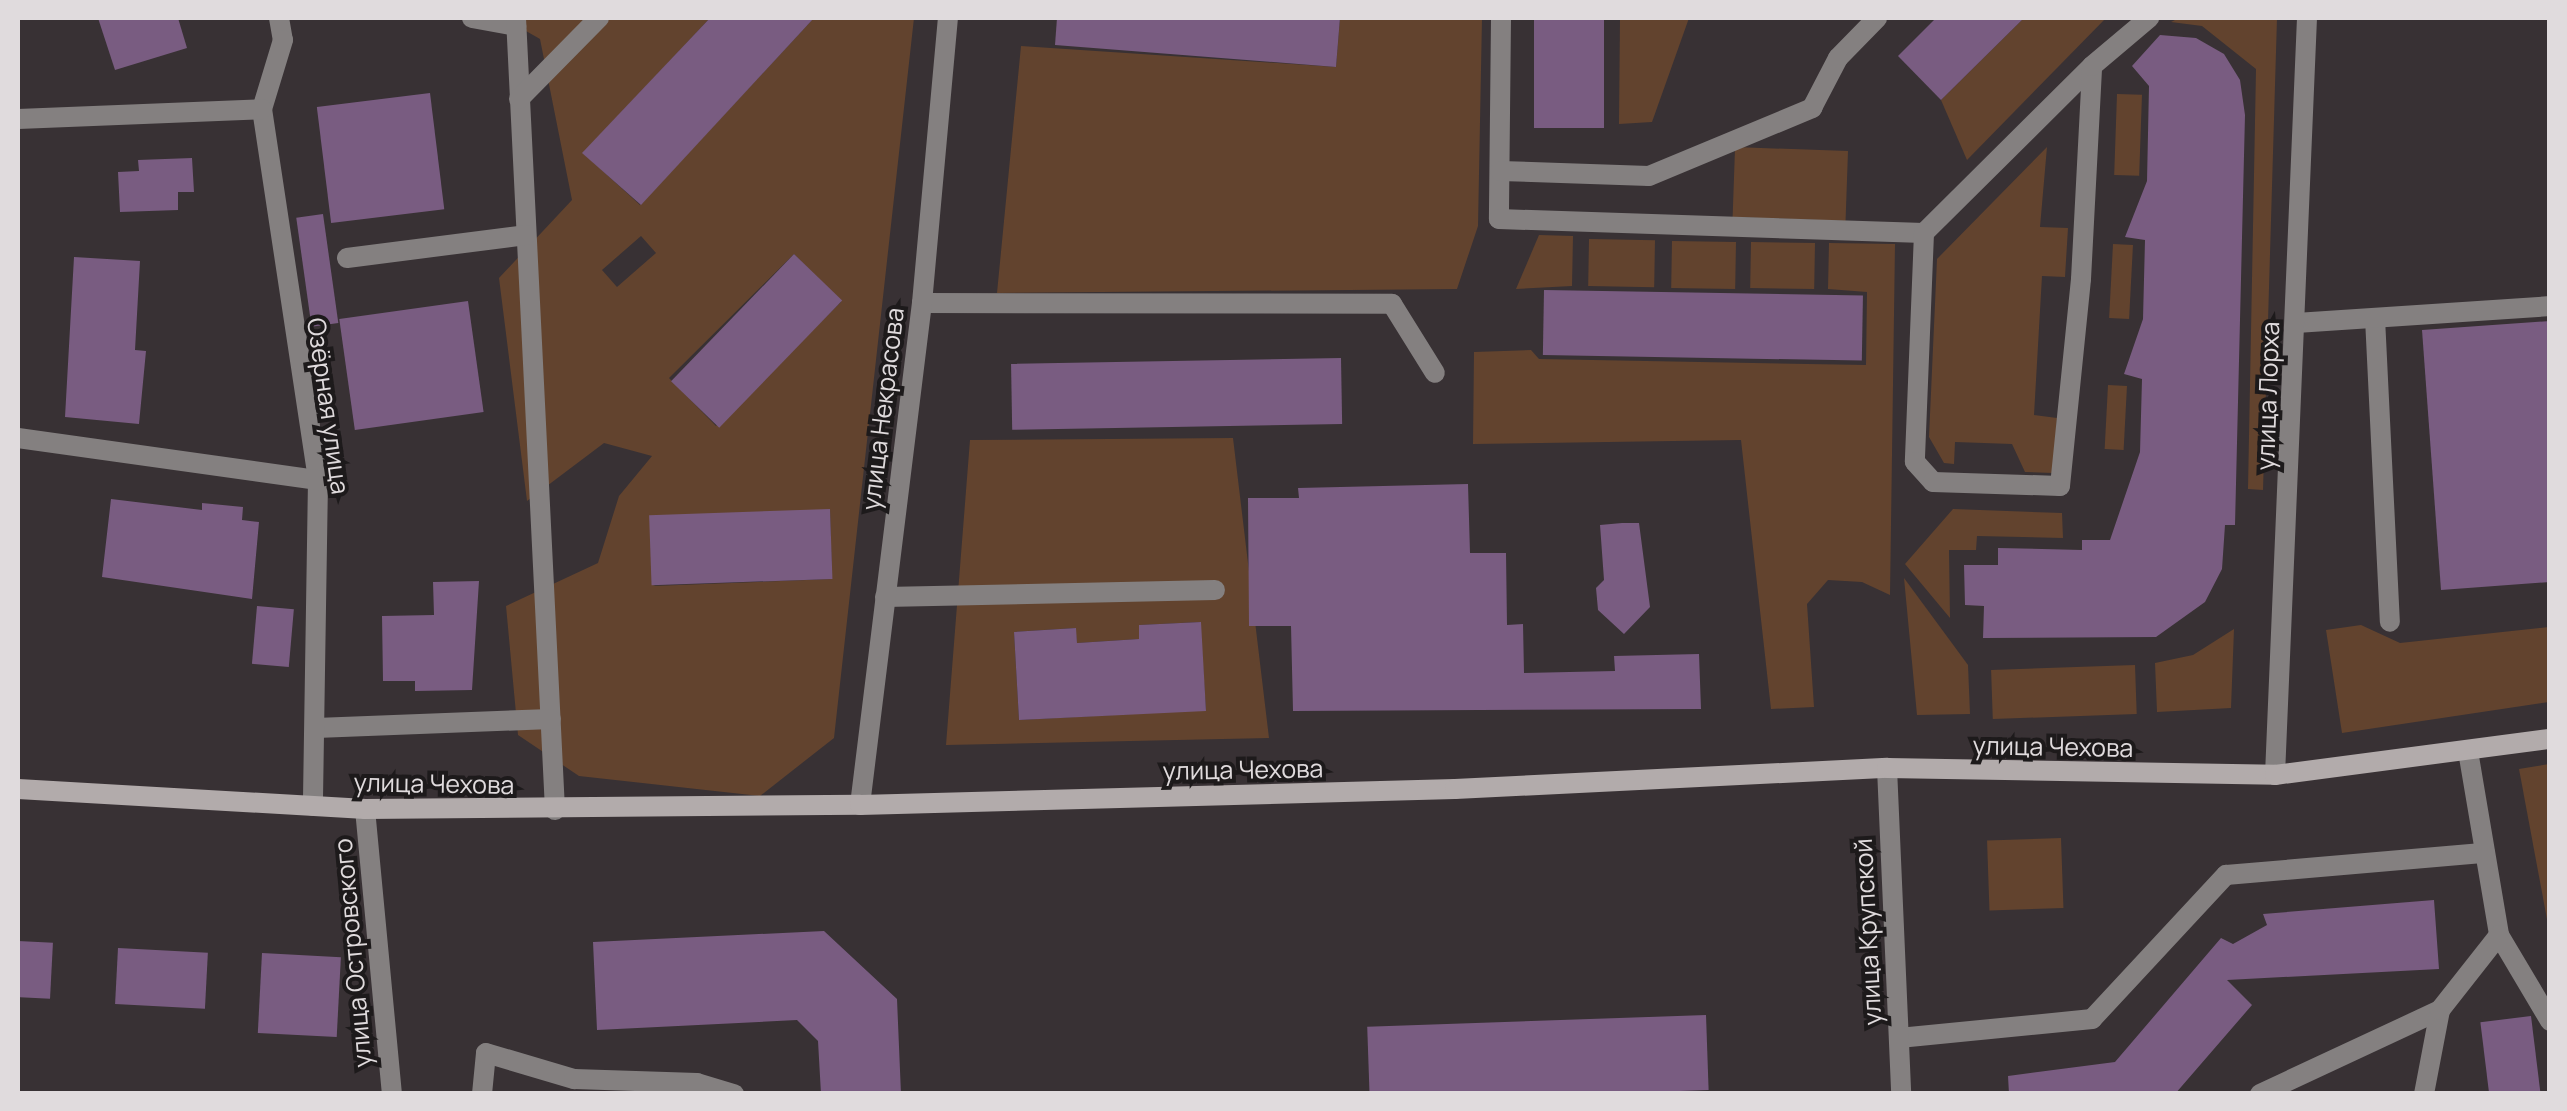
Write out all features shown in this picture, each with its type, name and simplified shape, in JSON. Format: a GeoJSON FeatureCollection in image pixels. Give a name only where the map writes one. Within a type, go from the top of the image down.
{"type":"FeatureCollection","features":[{"type":"Feature","properties":{"kind":"main road","name":"улица Чехова"},"geometry":{"type":"LineString","coordinates":[[18,790],[365,809],[860,805],[1455,789],[1886,768],[2275,775],[2550,739]]}},
{"type":"Feature","properties":{"kind":"street","name":"Озёрная улица"},"geometry":{"type":"LineString","coordinates":[[279,18],[284,40],[262,110],[318,480],[313,806]]}},
{"type":"Feature","properties":{"kind":"street"},"geometry":{"type":"LineString","coordinates":[[472,18],[516,22],[555,810]]}},
{"type":"Feature","properties":{"kind":"street"},"geometry":{"type":"LineString","coordinates":[[519,99],[598,18]]}},
{"type":"Feature","properties":{"kind":"street","name":"улица Некрасова"},"geometry":{"type":"LineString","coordinates":[[860,805],[922,304],[948,18]]}},
{"type":"Feature","properties":{"kind":"street"},"geometry":{"type":"LineString","coordinates":[[1502,18],[1499,219],[1924,233]]}},
{"type":"Feature","properties":{"kind":"street"},"geometry":{"type":"LineString","coordinates":[[1500,171],[1650,176],[1812,108],[1838,58],[1877,18]]}},
{"type":"Feature","properties":{"kind":"street"},"geometry":{"type":"LineString","coordinates":[[2092,66],[2082,261],[2060,486],[1934,482],[1914,462],[1924,233],[2092,66],[2150,18]]}},
{"type":"Feature","properties":{"kind":"street","name":"улица Лорха"},"geometry":{"type":"LineString","coordinates":[[2275,775],[2307,18]]}},
{"type":"Feature","properties":{"kind":"street"},"geometry":{"type":"LineString","coordinates":[[18,120],[262,110]]}},
{"type":"Feature","properties":{"kind":"street"},"geometry":{"type":"LineString","coordinates":[[347,258],[526,235]]}},
{"type":"Feature","properties":{"kind":"street"},"geometry":{"type":"LineString","coordinates":[[922,304],[1392,304],[1435,373]]}},
{"type":"Feature","properties":{"kind":"street"},"geometry":{"type":"LineString","coordinates":[[2296,323],[2550,306]]}},
{"type":"Feature","properties":{"kind":"street"},"geometry":{"type":"LineString","coordinates":[[2375,318],[2390,622]]}},
{"type":"Feature","properties":{"kind":"street"},"geometry":{"type":"LineString","coordinates":[[18,438],[318,480]]}},
{"type":"Feature","properties":{"kind":"street"},"geometry":{"type":"LineString","coordinates":[[885,597],[1215,590]]}},
{"type":"Feature","properties":{"kind":"street"},"geometry":{"type":"LineString","coordinates":[[316,728],[551,719]]}},
{"type":"Feature","properties":{"kind":"street"},"geometry":{"type":"LineString","coordinates":[[2468,751],[2498,935],[2550,1021]]}},
{"type":"Feature","properties":{"kind":"street","name":"улица Крупской"},"geometry":{"type":"LineString","coordinates":[[1886,768],[1902,1094]]}},
{"type":"Feature","properties":{"kind":"street","name":"улица Островского"},"geometry":{"type":"LineString","coordinates":[[365,809],[392,1094]]}},
{"type":"Feature","properties":{"kind":"street"},"geometry":{"type":"LineString","coordinates":[[1898,1038],[2092,1019],[2226,875],[2485,853]]}},
{"type":"Feature","properties":{"kind":"street"},"geometry":{"type":"LineString","coordinates":[[2424,1094],[2440,1010],[2498,935]]}},
{"type":"Feature","properties":{"kind":"street"},"geometry":{"type":"LineString","coordinates":[[2260,1094],[2440,1010]]}},
{"type":"Feature","properties":{"kind":"street"},"geometry":{"type":"LineString","coordinates":[[482,1094],[486,1053],[574,1079],[734,1094]]}},
{"type":"Feature","properties":{"kind":"shaded area"},"geometry":{"type":"Polygon","coordinates":[[[503,18],[710,18],[583,153],[640,205],[814,18],[914,18],[834,738],[760,796],[579,776],[518,735],[506,606],[598,563],[619,496],[652,456],[604,443],[527,501],[499,278],[572,200],[540,39],[503,18]],[[641,236],[602,270],[617,287],[656,253],[641,236]],[[794,254],[669,378],[716,426],[841,302],[794,254]],[[830,509],[653,586],[832,579],[830,509]]]}},
{"type":"Feature","properties":{"kind":"shaded area"},"geometry":{"type":"Polygon","coordinates":[[[1482,18],[1478,226],[1457,289],[997,293],[1021,46],[1336,67],[1340,19],[1482,18]]]}},
{"type":"Feature","properties":{"kind":"shaded area"},"geometry":{"type":"Polygon","coordinates":[[[1620,18],[1689,18],[1652,122],[1619,124],[1620,18]]]}},
{"type":"Feature","properties":{"kind":"shaded area"},"geometry":{"type":"Polygon","coordinates":[[[2024,18],[2106,18],[1967,160],[1941,100],[2024,18]]]}},
{"type":"Feature","properties":{"kind":"shaded area"},"geometry":{"type":"Polygon","coordinates":[[[2179,18],[2277,18],[2263,490],[2248,489],[2256,69],[2202,26],[2171,22],[2179,18]]]}},
{"type":"Feature","properties":{"kind":"shaded area"},"geometry":{"type":"Polygon","coordinates":[[[2117,94],[2142,95],[2139,176],[2114,175],[2117,94]]]}},
{"type":"Feature","properties":{"kind":"shaded area"},"geometry":{"type":"Polygon","coordinates":[[[1735,147],[1848,151],[1846,221],[1733,217],[1735,147]]]}},
{"type":"Feature","properties":{"kind":"shaded area"},"geometry":{"type":"Polygon","coordinates":[[[2047,147],[2040,227],[2068,228],[2065,277],[2042,276],[2034,415],[2057,418],[2053,473],[2025,472],[2012,444],[1955,442],[1954,464],[1944,463],[1929,437],[1937,259],[2047,147]]]}},
{"type":"Feature","properties":{"kind":"shaded area"},"geometry":{"type":"Polygon","coordinates":[[[1539,235],[1573,236],[1572,286],[1516,289],[1539,235]]]}},
{"type":"Feature","properties":{"kind":"shaded area"},"geometry":{"type":"Polygon","coordinates":[[[1589,239],[1655,240],[1654,287],[1588,286],[1589,239]]]}},
{"type":"Feature","properties":{"kind":"shaded area"},"geometry":{"type":"Polygon","coordinates":[[[1672,241],[1736,242],[1735,289],[1671,288],[1672,241]]]}},
{"type":"Feature","properties":{"kind":"shaded area"},"geometry":{"type":"Polygon","coordinates":[[[1751,242],[1815,243],[1814,289],[1750,288],[1751,242]]]}},
{"type":"Feature","properties":{"kind":"shaded area"},"geometry":{"type":"Polygon","coordinates":[[[1829,243],[1895,244],[1890,595],[1862,582],[1828,580],[1807,604],[1814,707],[1771,709],[1741,440],[1473,444],[1474,352],[1531,350],[1539,359],[1866,365],[1867,292],[1828,289],[1829,243]]]}},
{"type":"Feature","properties":{"kind":"shaded area"},"geometry":{"type":"Polygon","coordinates":[[[2113,244],[2133,245],[2129,319],[2109,318],[2113,244]]]}},
{"type":"Feature","properties":{"kind":"shaded area"},"geometry":{"type":"Polygon","coordinates":[[[2108,385],[2127,386],[2124,450],[2105,449],[2108,385]]]}},
{"type":"Feature","properties":{"kind":"shaded area"},"geometry":{"type":"Polygon","coordinates":[[[1233,438],[1269,738],[946,745],[970,440],[1233,438]],[[1200,622],[1139,625],[1139,639],[1077,643],[1075,628],[1014,632],[1019,720],[1206,710],[1200,622]]]}},
{"type":"Feature","properties":{"kind":"shaded area"},"geometry":{"type":"Polygon","coordinates":[[[1953,509],[2062,513],[2063,538],[1977,536],[1976,550],[1949,550],[1950,618],[1905,564],[1953,509]]]}},
{"type":"Feature","properties":{"kind":"shaded area"},"geometry":{"type":"Polygon","coordinates":[[[1904,578],[1968,665],[1970,714],[1917,715],[1904,578]]]}},
{"type":"Feature","properties":{"kind":"shaded area"},"geometry":{"type":"Polygon","coordinates":[[[2361,625],[2400,643],[2549,627],[2549,702],[2342,733],[2326,630],[2361,625]]]}},
{"type":"Feature","properties":{"kind":"shaded area"},"geometry":{"type":"Polygon","coordinates":[[[2234,629],[2231,708],[2157,712],[2155,663],[2193,655],[2234,629]]]}},
{"type":"Feature","properties":{"kind":"shaded area"},"geometry":{"type":"Polygon","coordinates":[[[2135,665],[2137,714],[1993,719],[1991,670],[2135,665]]]}},
{"type":"Feature","properties":{"kind":"shaded area"},"geometry":{"type":"Polygon","coordinates":[[[2550,764],[2549,930],[2519,769],[2550,764]]]}},
{"type":"Feature","properties":{"kind":"shaded area"},"geometry":{"type":"Polygon","coordinates":[[[2061,838],[2063,908],[1989,911],[1987,841],[2061,838]]]}},
{"type":"Feature","properties":{"kind":"building"},"geometry":{"type":"Polygon","coordinates":[[[98,18],[178,18],[187,48],[115,70],[98,18]]]}},
{"type":"Feature","properties":{"kind":"building"},"geometry":{"type":"Polygon","coordinates":[[[710,18],[814,18],[641,205],[582,153],[710,18]]]}},
{"type":"Feature","properties":{"kind":"building"},"geometry":{"type":"Polygon","coordinates":[[[1057,18],[1340,18],[1336,67],[1055,45],[1057,18]]]}},
{"type":"Feature","properties":{"kind":"building"},"geometry":{"type":"Polygon","coordinates":[[[1534,18],[1604,18],[1604,128],[1534,128],[1534,18]]]}},
{"type":"Feature","properties":{"kind":"building"},"geometry":{"type":"Polygon","coordinates":[[[1936,18],[2024,18],[1941,100],[1898,56],[1936,18]]]}},
{"type":"Feature","properties":{"kind":"building"},"geometry":{"type":"Polygon","coordinates":[[[2160,35],[2196,38],[2224,54],[2240,80],[2245,115],[2235,525],[2225,525],[2222,569],[2205,602],[2156,637],[1983,638],[1984,606],[1965,605],[1964,565],[1998,565],[1998,548],[2082,550],[2082,540],[2110,540],[2140,452],[2142,379],[2124,374],[2143,319],[2145,240],[2125,237],[2147,181],[2149,86],[2132,66],[2160,35]]]}},
{"type":"Feature","properties":{"kind":"building"},"geometry":{"type":"Polygon","coordinates":[[[430,93],[444,209],[331,223],[317,107],[430,93]]]}},
{"type":"Feature","properties":{"kind":"building"},"geometry":{"type":"Polygon","coordinates":[[[192,158],[194,192],[178,192],[178,210],[120,212],[118,172],[139,171],[138,160],[192,158]]]}},
{"type":"Feature","properties":{"kind":"building"},"geometry":{"type":"Polygon","coordinates":[[[323,214],[338,323],[312,327],[296,218],[323,214]]]}},
{"type":"Feature","properties":{"kind":"building"},"geometry":{"type":"Polygon","coordinates":[[[794,254],[842,301],[719,428],[671,381],[794,254]]]}},
{"type":"Feature","properties":{"kind":"building"},"geometry":{"type":"Polygon","coordinates":[[[74,257],[140,261],[135,350],[146,351],[139,424],[65,417],[74,257]]]}},
{"type":"Feature","properties":{"kind":"building"},"geometry":{"type":"Polygon","coordinates":[[[1544,290],[1863,296],[1862,361],[1543,355],[1544,290]]]}},
{"type":"Feature","properties":{"kind":"building"},"geometry":{"type":"Polygon","coordinates":[[[468,301],[484,412],[355,430],[339,319],[468,301]]]}},
{"type":"Feature","properties":{"kind":"building"},"geometry":{"type":"Polygon","coordinates":[[[2550,321],[2550,582],[2441,590],[2422,330],[2550,321]]]}},
{"type":"Feature","properties":{"kind":"building"},"geometry":{"type":"Polygon","coordinates":[[[1341,358],[1342,424],[1012,430],[1011,364],[1341,358]]]}},
{"type":"Feature","properties":{"kind":"building"},"geometry":{"type":"Polygon","coordinates":[[[1468,484],[1470,553],[1506,553],[1507,625],[1523,624],[1524,673],[1615,671],[1614,656],[1699,654],[1701,709],[1293,711],[1291,626],[1249,626],[1248,498],[1299,498],[1298,488],[1468,484]]]}},
{"type":"Feature","properties":{"kind":"building"},"geometry":{"type":"Polygon","coordinates":[[[111,499],[202,510],[202,503],[243,507],[242,520],[259,522],[252,599],[102,577],[111,499]]]}},
{"type":"Feature","properties":{"kind":"building"},"geometry":{"type":"Polygon","coordinates":[[[830,509],[832,579],[652,585],[649,515],[830,509]]]}},
{"type":"Feature","properties":{"kind":"building"},"geometry":{"type":"Polygon","coordinates":[[[1639,523],[1650,607],[1624,634],[1598,610],[1596,588],[1604,580],[1600,525],[1639,523]]]}},
{"type":"Feature","properties":{"kind":"building"},"geometry":{"type":"Polygon","coordinates":[[[479,581],[472,690],[415,691],[415,681],[383,681],[382,616],[434,615],[433,582],[479,581]]]}},
{"type":"Feature","properties":{"kind":"building"},"geometry":{"type":"Polygon","coordinates":[[[257,606],[294,609],[289,667],[252,664],[257,606]]]}},
{"type":"Feature","properties":{"kind":"building"},"geometry":{"type":"Polygon","coordinates":[[[1201,622],[1206,711],[1019,720],[1014,632],[1076,628],[1077,643],[1139,639],[1139,625],[1201,622]]]}},
{"type":"Feature","properties":{"kind":"building"},"geometry":{"type":"Polygon","coordinates":[[[2434,900],[2439,969],[2227,980],[2252,1005],[2175,1094],[2009,1094],[2008,1076],[2115,1062],[2221,938],[2233,944],[2267,925],[2263,914],[2434,900]]]}},
{"type":"Feature","properties":{"kind":"building"},"geometry":{"type":"Polygon","coordinates":[[[824,931],[897,999],[901,1094],[821,1094],[818,1041],[797,1020],[597,1030],[593,942],[824,931]]]}},
{"type":"Feature","properties":{"kind":"building"},"geometry":{"type":"Polygon","coordinates":[[[18,941],[53,943],[50,999],[18,997],[18,941]]]}},
{"type":"Feature","properties":{"kind":"building"},"geometry":{"type":"Polygon","coordinates":[[[118,948],[208,953],[205,1009],[115,1004],[118,948]]]}},
{"type":"Feature","properties":{"kind":"building"},"geometry":{"type":"Polygon","coordinates":[[[262,953],[341,957],[337,1037],[258,1033],[262,953]]]}},
{"type":"Feature","properties":{"kind":"building"},"geometry":{"type":"Polygon","coordinates":[[[1706,1015],[1709,1090],[1370,1094],[1367,1027],[1706,1015]]]}},
{"type":"Feature","properties":{"kind":"building"},"geometry":{"type":"Polygon","coordinates":[[[2531,1016],[2540,1092],[2489,1094],[2480,1022],[2531,1016]]]}}]}
